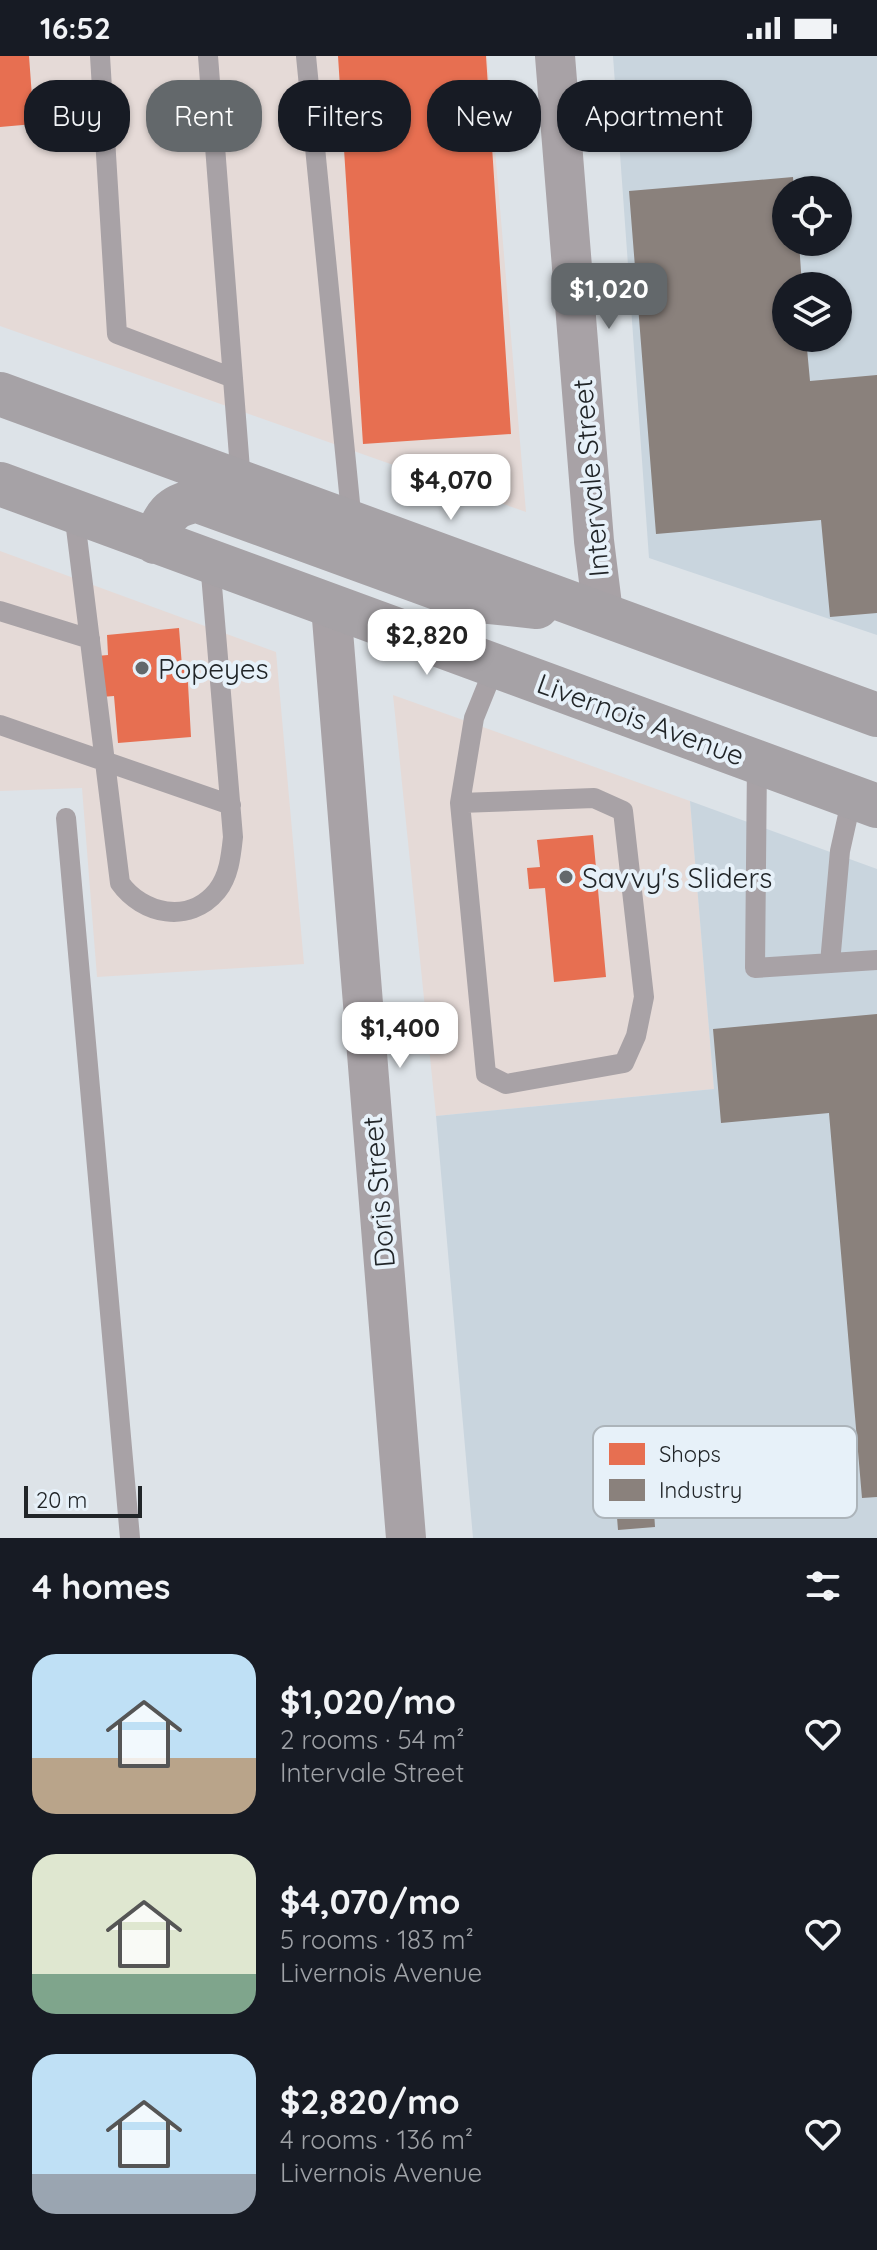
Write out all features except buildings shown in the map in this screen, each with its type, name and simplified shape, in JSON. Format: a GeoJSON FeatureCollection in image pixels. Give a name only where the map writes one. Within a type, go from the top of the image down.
{"type":"FeatureCollection","features":[{"type":"Feature","properties":{"kind":"main road"},"geometry":{"type":"LineString","coordinates":[[0,394],[877,715]]}},
{"type":"Feature","properties":{"kind":"main road","name":"Livernois Avenue"},"geometry":{"type":"LineString","coordinates":[[0,484],[865,801]]}},
{"type":"Feature","properties":{"kind":"main road"},"geometry":{"type":"LineString","coordinates":[[155,542],[167,513],[175,506],[198,501],[470,600],[603,613]]}},
{"type":"Feature","properties":{"kind":"street","name":"Intervale Street"},"geometry":{"type":"LineString","coordinates":[[555,56],[592,525],[603,613]]}},
{"type":"Feature","properties":{"kind":"street","name":"Doris Street"},"geometry":{"type":"LineString","coordinates":[[331,606],[406,1538]]}},
{"type":"Feature","properties":{"kind":"lane"},"geometry":{"type":"LineString","coordinates":[[100,56],[117,334],[233,378]]}},
{"type":"Feature","properties":{"kind":"lane"},"geometry":{"type":"LineString","coordinates":[[208,56],[241,482]]}},
{"type":"Feature","properties":{"kind":"lane"},"geometry":{"type":"LineString","coordinates":[[306,56],[352,523]]}},
{"type":"Feature","properties":{"kind":"lane"},"geometry":{"type":"LineString","coordinates":[[74,512],[120,883],[132,899],[156,911],[179,912],[203,904],[217,890],[229,867],[233,837],[210,562]]}},
{"type":"Feature","properties":{"kind":"lane"},"geometry":{"type":"LineString","coordinates":[[0,611],[90,639]]}},
{"type":"Feature","properties":{"kind":"lane"},"geometry":{"type":"LineString","coordinates":[[460,803],[594,798],[623,811],[644,997],[636,1036],[624,1063],[506,1084],[486,1074],[460,803],[474,718],[495,666]]}},
{"type":"Feature","properties":{"kind":"lane"},"geometry":{"type":"LineString","coordinates":[[0,725],[231,805]]}},
{"type":"Feature","properties":{"kind":"lane"},"geometry":{"type":"LineString","coordinates":[[757,762],[755,968],[877,960]]}},
{"type":"Feature","properties":{"kind":"lane"},"geometry":{"type":"LineString","coordinates":[[830,963],[840,851],[865,801]]}},
{"type":"Feature","properties":{"kind":"lane"},"geometry":{"type":"LineString","coordinates":[[66,818],[130,1538]]}},
{"type":"Feature","properties":{"kind":"shaded area"},"geometry":{"type":"Polygon","coordinates":[[[0,56],[487,56],[489,80],[427,80],[427,152],[495,152],[526,512],[0,326],[0,56]]]}},
{"type":"Feature","properties":{"kind":"shaded area"},"geometry":{"type":"Polygon","coordinates":[[[613,56],[877,56],[877,635],[649,558],[620,152],[752,152],[752,80],[615,80],[613,56]]]}},
{"type":"Feature","properties":{"kind":"shaded area"},"geometry":{"type":"Polygon","coordinates":[[[0,551],[276,652],[304,964],[97,977],[82,788],[0,791],[0,551]]]}},
{"type":"Feature","properties":{"kind":"shaded area"},"geometry":{"type":"Polygon","coordinates":[[[393,695],[690,801],[714,1089],[436,1116],[393,695]]]}},
{"type":"Feature","properties":{"kind":"shaded area"},"geometry":{"type":"Polygon","coordinates":[[[690,801],[877,869],[877,1538],[473,1538],[436,1116],[714,1089],[690,801]]]}},
{"type":"Feature","properties":{"kind":"place","name":"Popeyes"},"geometry":{"type":"Point","coordinates":[142,668]}},
{"type":"Feature","properties":{"kind":"place","name":"Savvy's Sliders"},"geometry":{"type":"Point","coordinates":[566,877]}}]}
